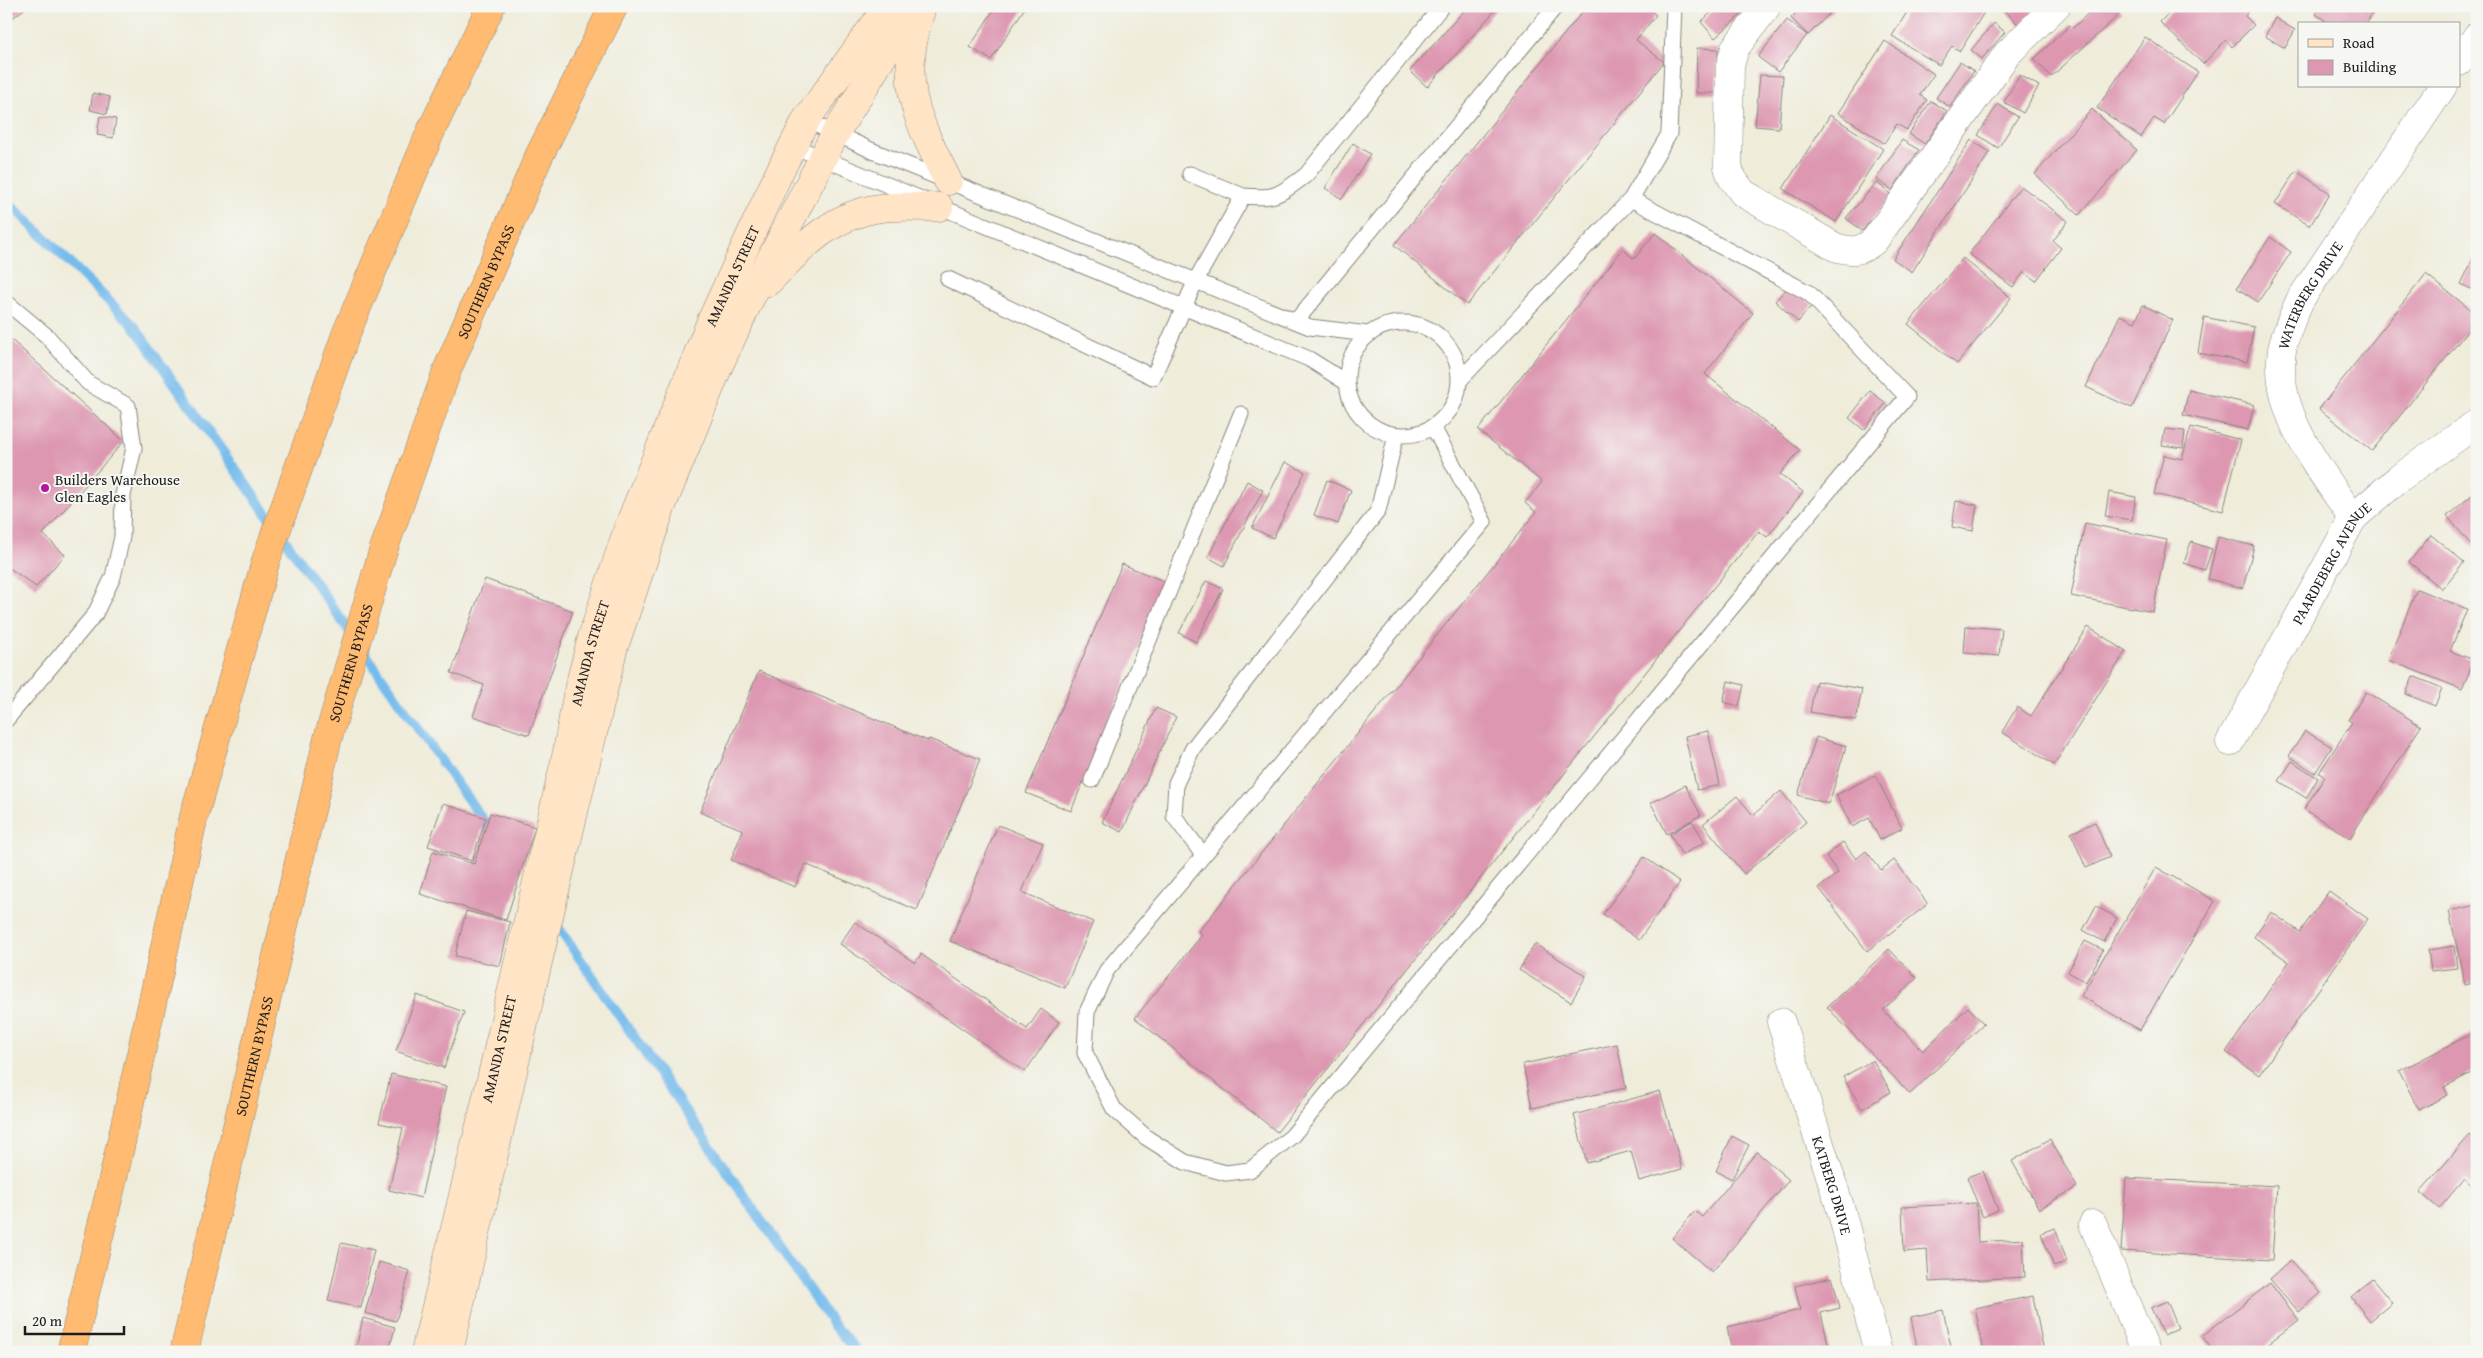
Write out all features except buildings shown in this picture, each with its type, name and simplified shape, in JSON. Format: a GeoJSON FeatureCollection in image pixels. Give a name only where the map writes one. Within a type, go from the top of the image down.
{"type":"FeatureCollection","features":[{"type":"Feature","properties":{"kind":"highway"},"geometry":{"type":"LineString","coordinates":[[71,1352],[112,1182],[194,816],[266,560],[346,334],[431,131],[491,6]]}},
{"type":"Feature","properties":{"kind":"highway","name":"SOUTHERN BYPASS"},"geometry":{"type":"LineString","coordinates":[[184,1352],[328,738],[382,554],[452,359],[539,156],[614,6]]}},
{"type":"Feature","properties":{"kind":"street","name":"AMANDA STREET"},"geometry":{"type":"LineString","coordinates":[[425,1352],[489,1088],[566,752],[577,695],[592,637],[628,528],[711,321],[793,146],[806,120],[888,6]]}},
{"type":"Feature","properties":{"kind":"street","name":"AMANDA STREET"},"geometry":{"type":"LineString","coordinates":[[449,1352],[536,972],[613,650],[677,467],[720,363],[835,134],[914,6]]}},
{"type":"Feature","properties":{"kind":"street"},"geometry":{"type":"LineString","coordinates":[[923,6],[912,41],[909,63],[910,87],[920,121],[948,181]]}},
{"type":"Feature","properties":{"kind":"street"},"geometry":{"type":"LineString","coordinates":[[1768,6],[1735,48],[1730,66],[1728,167],[1732,178],[1743,193],[1835,247],[1852,252],[1864,249],[1874,241],[2007,54],[2056,6]]}},
{"type":"Feature","properties":{"kind":"street"},"geometry":{"type":"LineString","coordinates":[[2460,61],[2477,36]]}},
{"type":"Feature","properties":{"kind":"street","name":"WATERBERG DRIVE"},"geometry":{"type":"LineString","coordinates":[[2353,518],[2309,450],[2290,413],[2281,376],[2282,350],[2289,326],[2300,300],[2442,88]]}},
{"type":"Feature","properties":{"kind":"street"},"geometry":{"type":"LineString","coordinates":[[750,300],[803,246],[829,226],[857,214],[881,208],[939,207]]}},
{"type":"Feature","properties":{"kind":"street","name":"PAARDEBERG AVENUE"},"geometry":{"type":"LineString","coordinates":[[2230,742],[2353,518],[2398,479],[2477,423]]}},
{"type":"Feature","properties":{"kind":"street","name":"KATBERG DRIVE"},"geometry":{"type":"LineString","coordinates":[[1781,1022],[1840,1210],[1878,1352]]}},
{"type":"Feature","properties":{"kind":"street"},"geometry":{"type":"LineString","coordinates":[[2093,1224],[2146,1352]]}},
{"type":"Feature","properties":{"kind":"lane"},"geometry":{"type":"LineString","coordinates":[[1190,174],[1243,196],[1269,198],[1286,190],[1306,174],[1442,6]]}},
{"type":"Feature","properties":{"kind":"lane"},"geometry":{"type":"LineString","coordinates":[[1296,321],[1556,6]]}},
{"type":"Feature","properties":{"kind":"lane"},"geometry":{"type":"LineString","coordinates":[[1460,380],[1630,199],[1669,134],[1674,6]]}},
{"type":"Feature","properties":{"kind":"lane"},"geometry":{"type":"LineString","coordinates":[[806,120],[948,181],[1310,327],[1368,334]]}},
{"type":"Feature","properties":{"kind":"lane"},"geometry":{"type":"LineString","coordinates":[[793,146],[1309,359],[1346,383]]}},
{"type":"Feature","properties":{"kind":"lane"},"geometry":{"type":"LineString","coordinates":[[948,279],[1153,377],[1196,280],[1243,196]]}},
{"type":"Feature","properties":{"kind":"lane"},"geometry":{"type":"LineString","coordinates":[[1433,427],[1484,522],[1107,970],[1087,1012],[1085,1053],[1114,1109],[1147,1138],[1185,1162],[1226,1173],[1250,1170],[1292,1136],[1907,396],[1809,293],[1630,199]]}},
{"type":"Feature","properties":{"kind":"lane"},"geometry":{"type":"LineString","coordinates":[[6,302],[47,336],[88,383],[128,406],[134,448],[123,495],[122,537],[113,576],[95,614],[6,720]]}},
{"type":"Feature","properties":{"kind":"lane"},"geometry":{"type":"LineString","coordinates":[[1402,322],[1420,324],[1449,345],[1457,361],[1460,380],[1457,397],[1448,415],[1433,427],[1415,434],[1396,435],[1378,429],[1362,418],[1351,402],[1346,383],[1348,364],[1356,348],[1368,334],[1384,326],[1402,322]]}},
{"type":"Feature","properties":{"kind":"lane"},"geometry":{"type":"LineString","coordinates":[[1092,780],[1240,414]]}},
{"type":"Feature","properties":{"kind":"lane"},"geometry":{"type":"LineString","coordinates":[[1204,855],[1174,816],[1176,783],[1193,748],[1378,511],[1396,435]]}},
{"type":"Feature","properties":{"kind":"waterway"},"geometry":{"type":"LineString","coordinates":[[6,200],[134,326],[494,836]]}},
{"type":"Feature","properties":{"kind":"waterway"},"geometry":{"type":"LineString","coordinates":[[553,920],[834,1326],[858,1352]]}},
{"type":"Feature","properties":{"kind":"place","name":"Builders Warehouse Glen Eagles"},"geometry":{"type":"Point","coordinates":[45,488]}}]}
